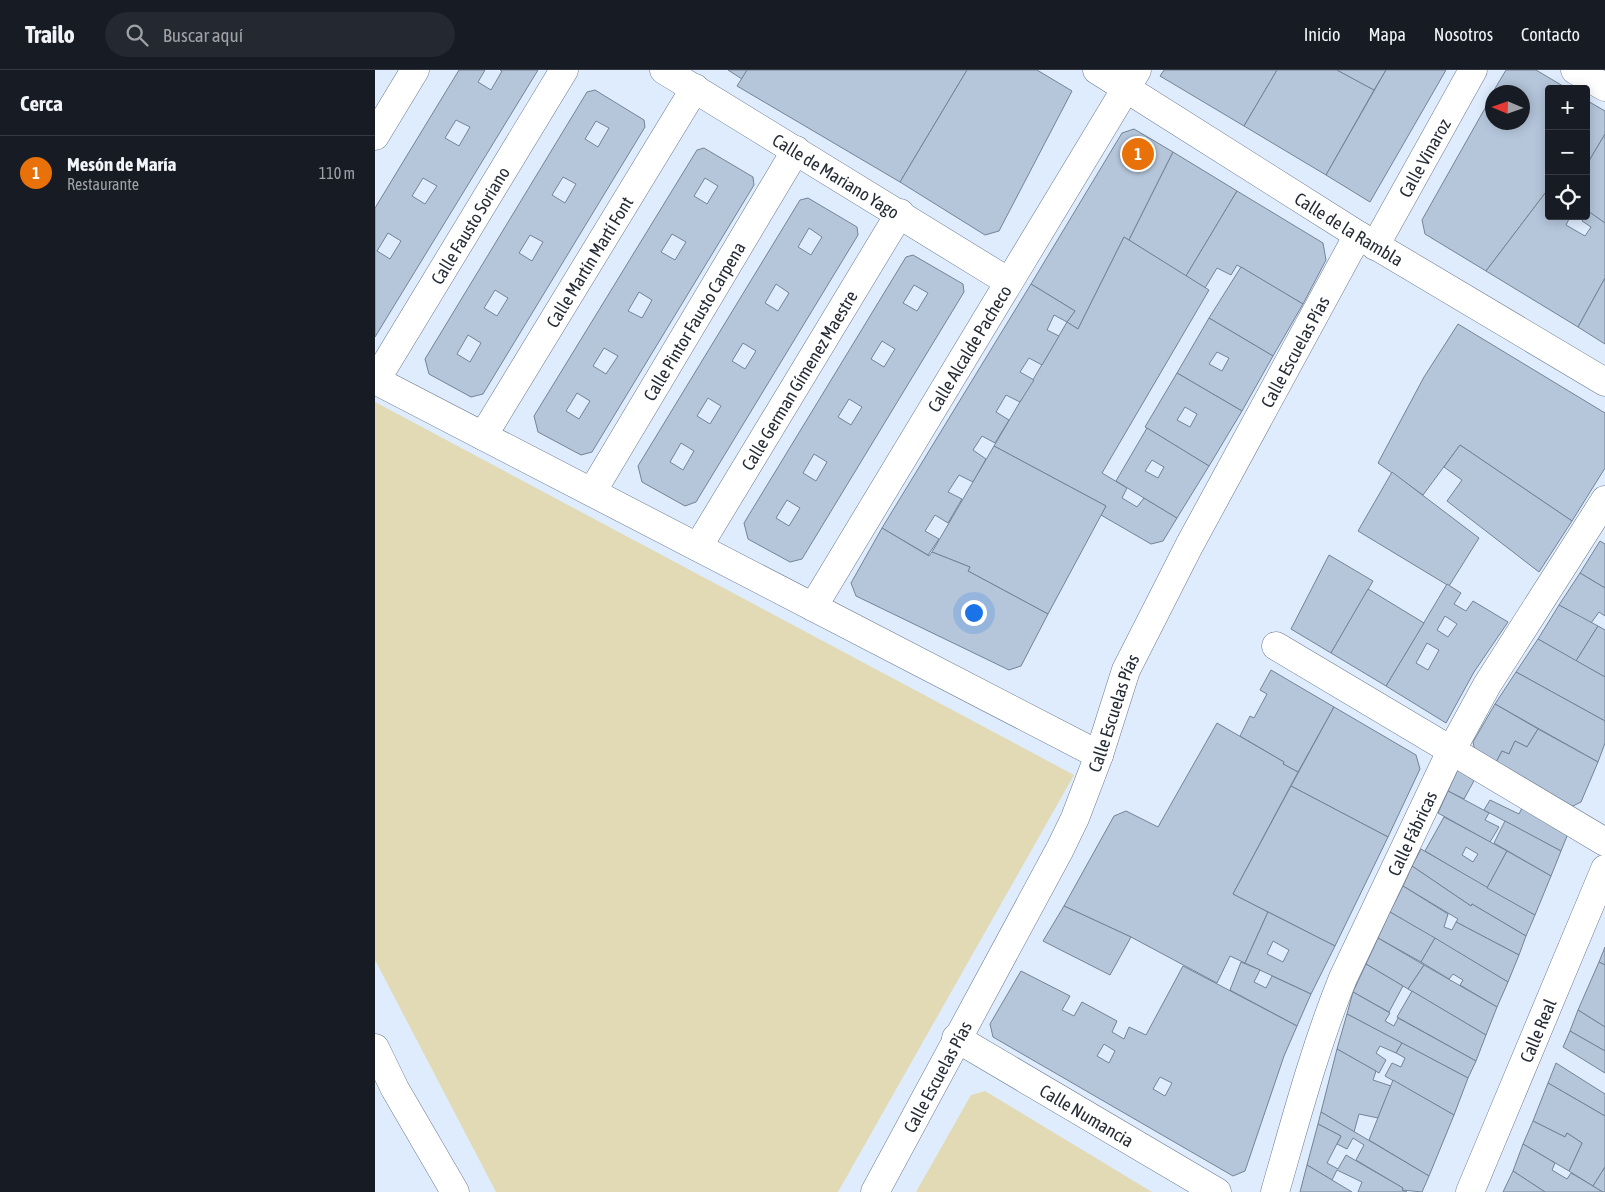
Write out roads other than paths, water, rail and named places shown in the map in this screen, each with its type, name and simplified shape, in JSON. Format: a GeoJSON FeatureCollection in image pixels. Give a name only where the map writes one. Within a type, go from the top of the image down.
{"type":"FeatureCollection","features":[{"type":"Feature","properties":{"kind":"street"},"geometry":{"type":"LineString","coordinates":[[375,136],[415,70]]}},
{"type":"Feature","properties":{"kind":"street","name":"Calle Fausto Soriano"},"geometry":{"type":"LineString","coordinates":[[375,380],[564,70]]}},
{"type":"Feature","properties":{"kind":"street","name":"Calle de Mariano Yago"},"geometry":{"type":"LineString","coordinates":[[664,70],[900,213],[1009,282]]}},
{"type":"Feature","properties":{"kind":"street","name":"Calle de la Rambla"},"geometry":{"type":"LineString","coordinates":[[1097,70],[1132,79],[1367,240],[1605,382]]}},
{"type":"Feature","properties":{"kind":"street","name":"Calle Vinaroz"},"geometry":{"type":"LineString","coordinates":[[1367,240],[1473,70]]}},
{"type":"Feature","properties":{"kind":"street"},"geometry":{"type":"LineString","coordinates":[[1575,70],[1605,87]]}},
{"type":"Feature","properties":{"kind":"street","name":"Calle Alcalde Pacheco"},"geometry":{"type":"LineString","coordinates":[[813,607],[1132,79]]}},
{"type":"Feature","properties":{"kind":"street","name":"Calle Martín Martí Font"},"geometry":{"type":"LineString","coordinates":[[483,436],[695,88]]}},
{"type":"Feature","properties":{"kind":"street","name":"Calle Pintor Fausto Carpena"},"geometry":{"type":"LineString","coordinates":[[592,492],[797,150]]}},
{"type":"Feature","properties":{"kind":"street","name":"Calle German Gímenez Maestre"},"geometry":{"type":"LineString","coordinates":[[698,547],[900,213]]}},
{"type":"Feature","properties":{"kind":"street","name":"Calle Escuelas Pías"},"geometry":{"type":"LineString","coordinates":[[875,1192],[956,1038],[1060,849],[1075,818],[1099,755],[1126,670],[1189,546],[1367,240]]}},
{"type":"Feature","properties":{"kind":"street"},"geometry":{"type":"LineString","coordinates":[[375,380],[1099,755]]}},
{"type":"Feature","properties":{"kind":"street","name":"Calle Fábricas"},"geometry":{"type":"LineString","coordinates":[[1275,1192],[1316,1049],[1329,1012],[1343,978],[1451,751],[1487,685],[1605,500]]}},
{"type":"Feature","properties":{"kind":"street"},"geometry":{"type":"LineString","coordinates":[[1276,646],[1605,842]]}},
{"type":"Feature","properties":{"kind":"street","name":"Calle Real"},"geometry":{"type":"LineString","coordinates":[[1470,1192],[1605,869]]}},
{"type":"Feature","properties":{"kind":"street","name":"Calle Numancia"},"geometry":{"type":"LineString","coordinates":[[956,1038],[1217,1192]]}},
{"type":"Feature","properties":{"kind":"street"},"geometry":{"type":"LineString","coordinates":[[375,1048],[395,1089],[455,1192]]}},
{"type":"Feature","properties":{"kind":"place","name":"Mesón de María"},"geometry":{"type":"Point","coordinates":[1138,154]}}]}
